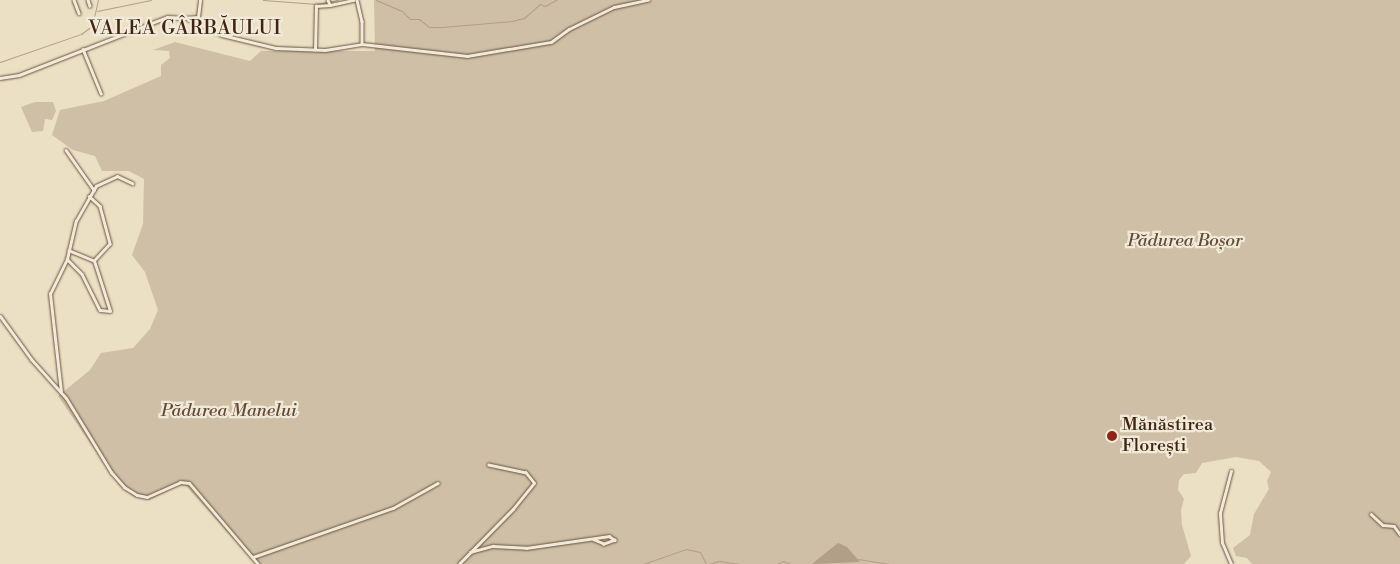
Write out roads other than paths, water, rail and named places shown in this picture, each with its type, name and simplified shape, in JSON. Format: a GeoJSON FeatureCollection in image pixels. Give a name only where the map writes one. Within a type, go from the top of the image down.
{"type":"FeatureCollection","features":[{"type":"Feature","properties":{"kind":"street"},"geometry":{"type":"LineString","coordinates":[[74,0],[79,13]]}},
{"type":"Feature","properties":{"kind":"street"},"geometry":{"type":"LineString","coordinates":[[88,0],[90,6]]}},
{"type":"Feature","properties":{"kind":"street"},"geometry":{"type":"LineString","coordinates":[[0,78],[19,75],[83,49],[112,40],[159,19],[198,17],[200,0]]}},
{"type":"Feature","properties":{"kind":"street"},"geometry":{"type":"LineString","coordinates":[[314,50],[316,6],[329,3],[355,0],[362,21],[362,44]]}},
{"type":"Feature","properties":{"kind":"street"},"geometry":{"type":"LineString","coordinates":[[186,18],[222,35],[266,47],[314,50],[362,44],[448,56],[498,53],[551,42],[569,29],[614,7],[648,0]]}},
{"type":"Feature","properties":{"kind":"street"},"geometry":{"type":"LineString","coordinates":[[83,49],[100,93]]}},
{"type":"Feature","properties":{"kind":"street"},"geometry":{"type":"LineString","coordinates":[[66,150],[94,190]]}},
{"type":"Feature","properties":{"kind":"street"},"geometry":{"type":"LineString","coordinates":[[61,392],[49,297],[67,259],[76,221],[89,196],[101,182],[117,176],[132,183]]}},
{"type":"Feature","properties":{"kind":"street"},"geometry":{"type":"LineString","coordinates":[[89,196],[100,206],[110,244],[94,261]]}},
{"type":"Feature","properties":{"kind":"street"},"geometry":{"type":"LineString","coordinates":[[69,251],[94,261]]}},
{"type":"Feature","properties":{"kind":"street"},"geometry":{"type":"LineString","coordinates":[[67,259],[82,274],[100,310],[110,311],[94,261]]}},
{"type":"Feature","properties":{"kind":"street"},"geometry":{"type":"LineString","coordinates":[[0,316],[61,392],[124,487],[137,495],[147,497],[180,482],[189,483],[258,564]]}},
{"type":"Feature","properties":{"kind":"street"},"geometry":{"type":"LineString","coordinates":[[459,564],[513,509],[534,483],[526,473],[489,465]]}},
{"type":"Feature","properties":{"kind":"street"},"geometry":{"type":"LineString","coordinates":[[1231,471],[1220,513],[1222,543],[1231,564]]}},
{"type":"Feature","properties":{"kind":"street"},"geometry":{"type":"LineString","coordinates":[[253,557],[393,508],[438,483]]}},
{"type":"Feature","properties":{"kind":"street"},"geometry":{"type":"LineString","coordinates":[[1371,514],[1383,525],[1394,526],[1400,534]]}},
{"type":"Feature","properties":{"kind":"street"},"geometry":{"type":"LineString","coordinates":[[470,552],[493,546],[526,548],[570,540],[594,540],[609,536],[615,540],[604,544],[594,540]]}},
{"type":"Feature","properties":{"kind":"waterway"},"geometry":{"type":"LineString","coordinates":[[0,62],[81,34],[92,26],[98,0]]}},
{"type":"Feature","properties":{"kind":"waterway"},"geometry":{"type":"LineString","coordinates":[[97,11],[151,0]]}},
{"type":"Feature","properties":{"kind":"waterway"},"geometry":{"type":"LineString","coordinates":[[263,0],[317,4],[338,0]]}},
{"type":"Feature","properties":{"kind":"waterway"},"geometry":{"type":"LineString","coordinates":[[376,0],[402,11],[410,19],[419,19],[429,27],[512,21],[524,18],[540,4],[545,6],[556,0]]}},
{"type":"Feature","properties":{"kind":"waterway"},"geometry":{"type":"LineString","coordinates":[[643,564],[686,549],[700,552],[706,564]]}},
{"type":"Feature","properties":{"kind":"waterway"},"geometry":{"type":"LineString","coordinates":[[858,559],[891,564]]}},
{"type":"Feature","properties":{"kind":"waterway"},"geometry":{"type":"LineString","coordinates":[[709,564],[719,561],[741,564]]}},
{"type":"Feature","properties":{"kind":"waterway"},"geometry":{"type":"LineString","coordinates":[[777,564],[783,561],[791,564]]}},
{"type":"Feature","properties":{"kind":"place","name":"Mănăstirea Florești"},"geometry":{"type":"Point","coordinates":[1112,436]}},
{"type":"Feature","properties":{"kind":"district","name":"VALEA GÂRBĂULUI"},"geometry":{"type":"Point","coordinates":[185,29]}},
{"type":"Feature","properties":{"kind":"park label","name":"Pădurea Boșor"},"geometry":{"type":"Point","coordinates":[1185,241]}},
{"type":"Feature","properties":{"kind":"park label","name":"Pădurea Manelui"},"geometry":{"type":"Point","coordinates":[229,411]}}]}
